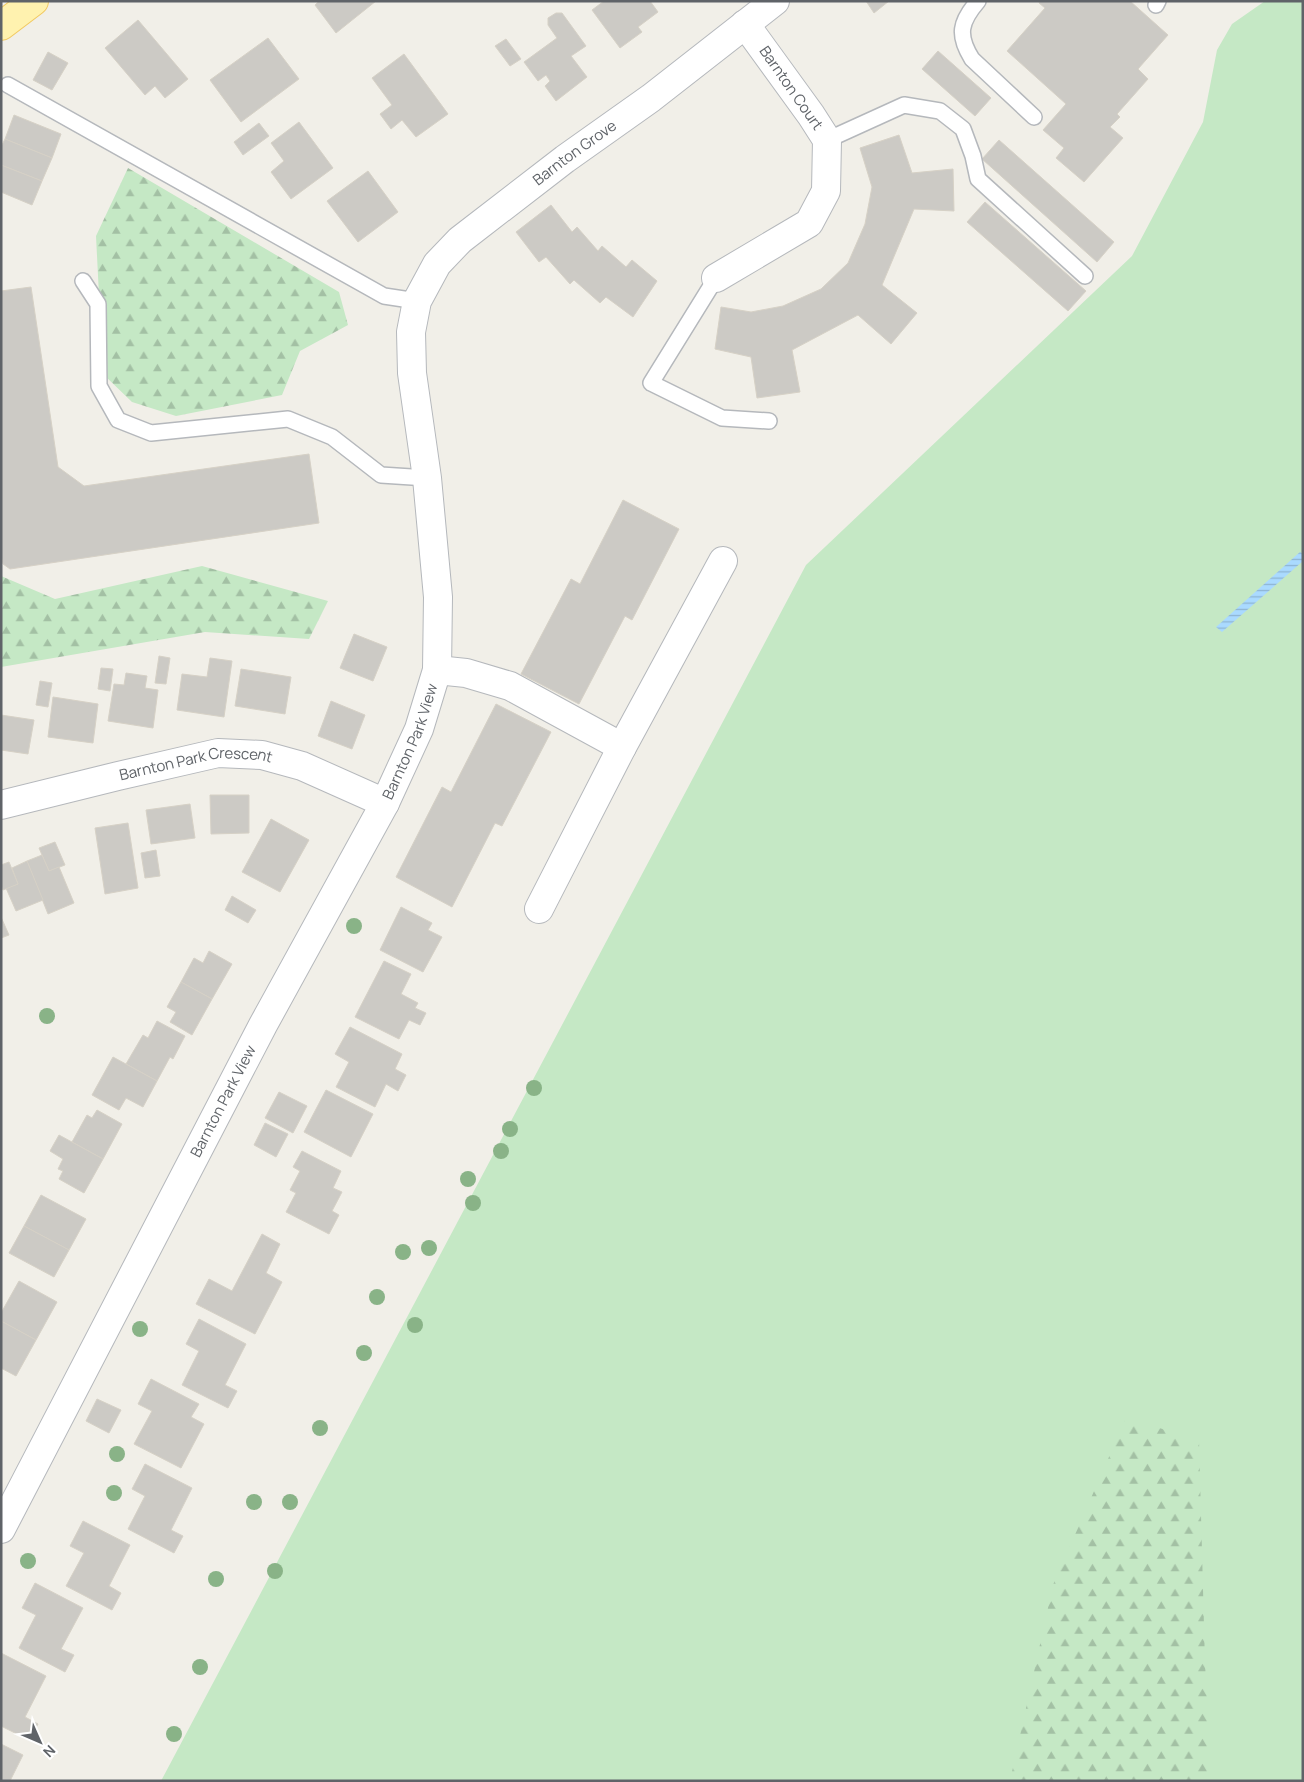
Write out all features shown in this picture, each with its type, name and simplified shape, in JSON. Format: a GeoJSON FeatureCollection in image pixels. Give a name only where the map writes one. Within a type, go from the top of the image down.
{"type":"FeatureCollection","features":[{"type":"Feature","properties":{"kind":"main road"},"geometry":{"type":"LineString","coordinates":[[1,26],[34,1]]}},
{"type":"Feature","properties":{"kind":"street","name":"Barnton Grove"},"geometry":{"type":"LineString","coordinates":[[412,332],[417,301],[438,264],[460,240],[565,159],[651,98],[775,1]]}},
{"type":"Feature","properties":{"kind":"street","name":"Barnton Court"},"geometry":{"type":"LineString","coordinates":[[716,278],[809,223],[826,191],[828,140],[812,115],[745,24]]}},
{"type":"Feature","properties":{"kind":"street","name":"Barnton Park View"},"geometry":{"type":"LineString","coordinates":[[1,1529],[263,1025],[385,803],[419,729],[437,670],[438,597],[427,478],[412,373],[412,332]]}},
{"type":"Feature","properties":{"kind":"street"},"geometry":{"type":"LineString","coordinates":[[539,909],[622,747],[723,561]]}},
{"type":"Feature","properties":{"kind":"street","name":"Barnton Park View"},"geometry":{"type":"LineString","coordinates":[[437,670],[466,673],[510,686],[622,747]]}},
{"type":"Feature","properties":{"kind":"street","name":"Barnton Park Crescent"},"geometry":{"type":"LineString","coordinates":[[1,805],[218,753],[262,755],[302,766],[385,803]]}},
{"type":"Feature","properties":{"kind":"lane"},"geometry":{"type":"LineString","coordinates":[[978,1],[967,14],[963,26],[965,48],[972,59],[1034,117]]}},
{"type":"Feature","properties":{"kind":"lane"},"geometry":{"type":"LineString","coordinates":[[8,86],[384,296],[417,301]]}},
{"type":"Feature","properties":{"kind":"lane"},"geometry":{"type":"LineString","coordinates":[[828,140],[904,105],[940,111],[963,129],[973,156],[978,179],[1085,276]]}},
{"type":"Feature","properties":{"kind":"lane"},"geometry":{"type":"LineString","coordinates":[[716,278],[651,383],[722,418],[770,421]]}},
{"type":"Feature","properties":{"kind":"lane"},"geometry":{"type":"LineString","coordinates":[[83,281],[98,304],[99,386],[118,420],[152,433],[288,419],[332,437],[381,475],[427,478]]}},
{"type":"Feature","properties":{"kind":"green space"},"geometry":{"type":"Polygon","coordinates":[[[1265,1],[1303,1],[1303,1781],[161,1781],[806,565],[1132,256],[1203,122],[1217,50],[1232,24],[1265,1]]]}},
{"type":"Feature","properties":{"kind":"green space"},"geometry":{"type":"Polygon","coordinates":[[[128,168],[339,292],[348,325],[300,351],[282,395],[176,416],[132,402],[103,374],[96,236],[128,168]]]}},
{"type":"Feature","properties":{"kind":"green space"},"geometry":{"type":"Polygon","coordinates":[[[202,566],[328,601],[309,639],[205,632],[1,667],[1,576],[55,599],[202,566]]]}},
{"type":"Feature","properties":{"kind":"green space"},"geometry":{"type":"Polygon","coordinates":[[[1126,1418],[1199,1440],[1205,1664],[1212,1781],[1010,1781],[1053,1585],[1126,1418]]]}},
{"type":"Feature","properties":{"kind":"water"},"geometry":{"type":"Polygon","coordinates":[[[1300,552],[1303,554],[1303,561],[1222,632],[1216,627],[1300,552]]]}},
{"type":"Feature","properties":{"kind":"building"},"geometry":{"type":"Polygon","coordinates":[[[319,1],[376,1],[336,33],[315,5],[319,1]]]}},
{"type":"Feature","properties":{"kind":"building"},"geometry":{"type":"Polygon","coordinates":[[[604,1],[650,1],[658,12],[638,27],[642,32],[620,48],[592,10],[604,1]]]}},
{"type":"Feature","properties":{"kind":"building"},"geometry":{"type":"Polygon","coordinates":[[[866,1],[889,1],[874,13],[866,1]]]}},
{"type":"Feature","properties":{"kind":"building"},"geometry":{"type":"Polygon","coordinates":[[[1040,1],[1130,1],[1168,35],[1138,69],[1148,79],[1117,114],[1120,117],[1110,127],[1123,138],[1084,182],[1056,158],[1064,148],[1043,130],[1066,104],[1007,51],[1045,8],[1039,3],[1040,1]]]}},
{"type":"Feature","properties":{"kind":"building"},"geometry":{"type":"Polygon","coordinates":[[[556,13],[562,13],[586,46],[571,56],[587,77],[556,101],[545,86],[550,81],[546,75],[538,81],[524,62],[557,38],[548,25],[548,18],[556,13]]]}},
{"type":"Feature","properties":{"kind":"building"},"geometry":{"type":"Polygon","coordinates":[[[138,20],[188,79],[165,98],[155,86],[145,95],[105,48],[138,20]]]}},
{"type":"Feature","properties":{"kind":"building"},"geometry":{"type":"Polygon","coordinates":[[[268,38],[299,79],[241,122],[210,80],[268,38]]]}},
{"type":"Feature","properties":{"kind":"building"},"geometry":{"type":"Polygon","coordinates":[[[506,39],[521,59],[510,66],[495,46],[506,39]]]}},
{"type":"Feature","properties":{"kind":"building"},"geometry":{"type":"Polygon","coordinates":[[[938,51],[991,98],[975,116],[922,69],[938,51]]]}},
{"type":"Feature","properties":{"kind":"building"},"geometry":{"type":"Polygon","coordinates":[[[48,52],[68,63],[52,90],[33,80],[48,52]]]}},
{"type":"Feature","properties":{"kind":"building"},"geometry":{"type":"Polygon","coordinates":[[[404,54],[448,114],[416,137],[402,120],[391,129],[380,114],[392,105],[372,78],[404,54]]]}},
{"type":"Feature","properties":{"kind":"building"},"geometry":{"type":"Polygon","coordinates":[[[14,115],[61,134],[52,158],[5,139],[14,115]]]}},
{"type":"Feature","properties":{"kind":"building"},"geometry":{"type":"Polygon","coordinates":[[[299,122],[333,168],[291,199],[271,172],[284,161],[271,143],[299,122]]]}},
{"type":"Feature","properties":{"kind":"building"},"geometry":{"type":"Polygon","coordinates":[[[259,123],[269,136],[243,155],[234,142],[259,123]]]}},
{"type":"Feature","properties":{"kind":"building"},"geometry":{"type":"Polygon","coordinates":[[[899,135],[912,173],[953,169],[954,211],[914,209],[882,285],[917,313],[891,344],[858,315],[792,350],[800,392],[757,398],[751,357],[715,349],[721,307],[751,312],[783,306],[821,289],[848,263],[865,224],[872,187],[860,148],[899,135]]]}},
{"type":"Feature","properties":{"kind":"building"},"geometry":{"type":"Polygon","coordinates":[[[5,139],[52,158],[42,181],[1,165],[1,147],[5,139]]]}},
{"type":"Feature","properties":{"kind":"building"},"geometry":{"type":"Polygon","coordinates":[[[999,140],[1114,242],[1097,262],[982,159],[999,140]]]}},
{"type":"Feature","properties":{"kind":"building"},"geometry":{"type":"Polygon","coordinates":[[[1,165],[42,181],[32,205],[1,192],[1,165]]]}},
{"type":"Feature","properties":{"kind":"building"},"geometry":{"type":"Polygon","coordinates":[[[368,171],[398,212],[358,242],[327,201],[368,171]]]}},
{"type":"Feature","properties":{"kind":"building"},"geometry":{"type":"Polygon","coordinates":[[[985,202],[1086,291],[1068,311],[967,222],[985,202]]]}},
{"type":"Feature","properties":{"kind":"building"},"geometry":{"type":"Polygon","coordinates":[[[551,205],[572,232],[577,227],[598,251],[602,246],[626,267],[632,260],[657,281],[633,317],[606,297],[600,303],[574,280],[570,284],[546,257],[539,262],[516,232],[551,205]]]}},
{"type":"Feature","properties":{"kind":"building"},"geometry":{"type":"Polygon","coordinates":[[[31,287],[58,467],[84,486],[309,454],[319,523],[10,569],[3,564],[1,554],[1,291],[31,287]]]}},
{"type":"Feature","properties":{"kind":"building"},"geometry":{"type":"Polygon","coordinates":[[[623,500],[679,529],[632,620],[625,616],[579,704],[521,674],[571,579],[580,584],[623,500]]]}},
{"type":"Feature","properties":{"kind":"building"},"geometry":{"type":"Polygon","coordinates":[[[354,634],[387,647],[373,681],[340,668],[354,634]]]}},
{"type":"Feature","properties":{"kind":"building"},"geometry":{"type":"Polygon","coordinates":[[[159,656],[170,658],[166,684],[155,683],[159,656]]]}},
{"type":"Feature","properties":{"kind":"building"},"geometry":{"type":"Polygon","coordinates":[[[210,658],[232,661],[224,717],[177,710],[182,674],[207,677],[210,658]]]}},
{"type":"Feature","properties":{"kind":"building"},"geometry":{"type":"Polygon","coordinates":[[[101,668],[113,669],[110,691],[98,689],[101,668]]]}},
{"type":"Feature","properties":{"kind":"building"},"geometry":{"type":"Polygon","coordinates":[[[241,669],[291,677],[285,714],[235,706],[241,669]]]}},
{"type":"Feature","properties":{"kind":"building"},"geometry":{"type":"Polygon","coordinates":[[[126,673],[147,676],[145,688],[158,690],[153,728],[108,721],[114,684],[124,685],[126,673]]]}},
{"type":"Feature","properties":{"kind":"building"},"geometry":{"type":"Polygon","coordinates":[[[40,681],[52,683],[48,707],[36,705],[40,681]]]}},
{"type":"Feature","properties":{"kind":"building"},"geometry":{"type":"Polygon","coordinates":[[[53,697],[98,704],[93,743],[48,737],[53,697]]]}},
{"type":"Feature","properties":{"kind":"building"},"geometry":{"type":"Polygon","coordinates":[[[331,701],[365,715],[352,749],[318,736],[331,701]]]}},
{"type":"Feature","properties":{"kind":"building"},"geometry":{"type":"Polygon","coordinates":[[[496,704],[551,732],[502,826],[495,823],[452,907],[396,877],[442,787],[451,792],[496,704]]]}},
{"type":"Feature","properties":{"kind":"building"},"geometry":{"type":"Polygon","coordinates":[[[1,715],[34,720],[28,754],[1,750],[1,715]]]}},
{"type":"Feature","properties":{"kind":"building"},"geometry":{"type":"Polygon","coordinates":[[[210,795],[249,795],[249,833],[211,834],[210,795]]]}},
{"type":"Feature","properties":{"kind":"building"},"geometry":{"type":"Polygon","coordinates":[[[190,804],[195,838],[151,844],[146,810],[190,804]]]}},
{"type":"Feature","properties":{"kind":"building"},"geometry":{"type":"Polygon","coordinates":[[[271,819],[309,840],[280,892],[242,872],[271,819]]]}},
{"type":"Feature","properties":{"kind":"building"},"geometry":{"type":"Polygon","coordinates":[[[128,823],[138,888],[105,894],[95,828],[128,823]]]}},
{"type":"Feature","properties":{"kind":"building"},"geometry":{"type":"Polygon","coordinates":[[[55,842],[65,865],[49,871],[39,848],[55,842]]]}},
{"type":"Feature","properties":{"kind":"building"},"geometry":{"type":"Polygon","coordinates":[[[156,850],[160,876],[145,878],[141,853],[156,850]]]}},
{"type":"Feature","properties":{"kind":"building"},"geometry":{"type":"Polygon","coordinates":[[[42,855],[49,871],[59,867],[74,903],[48,914],[27,861],[42,855]]]}},
{"type":"Feature","properties":{"kind":"building"},"geometry":{"type":"Polygon","coordinates":[[[27,861],[43,900],[16,911],[6,888],[18,884],[12,868],[27,861]]]}},
{"type":"Feature","properties":{"kind":"building"},"geometry":{"type":"Polygon","coordinates":[[[9,862],[18,884],[3,890],[1,885],[1,865],[9,862]]]}},
{"type":"Feature","properties":{"kind":"building"},"geometry":{"type":"Polygon","coordinates":[[[232,896],[256,910],[248,923],[225,910],[232,896]]]}},
{"type":"Feature","properties":{"kind":"building"},"geometry":{"type":"Polygon","coordinates":[[[401,907],[432,923],[428,930],[442,937],[423,972],[380,950],[401,907]]]}},
{"type":"Feature","properties":{"kind":"building"},"geometry":{"type":"Polygon","coordinates":[[[1,917],[9,935],[1,938],[1,917]]]}},
{"type":"Feature","properties":{"kind":"building"},"geometry":{"type":"Polygon","coordinates":[[[209,951],[232,964],[212,999],[181,982],[194,958],[203,963],[209,951]]]}},
{"type":"Feature","properties":{"kind":"building"},"geometry":{"type":"Polygon","coordinates":[[[384,961],[411,974],[401,994],[418,1003],[415,1008],[426,1013],[420,1025],[409,1020],[399,1039],[355,1017],[384,961]]]}},
{"type":"Feature","properties":{"kind":"building"},"geometry":{"type":"Polygon","coordinates":[[[181,982],[212,999],[192,1035],[170,1022],[176,1012],[167,1007],[181,982]]]}},
{"type":"Feature","properties":{"kind":"building"},"geometry":{"type":"Polygon","coordinates":[[[157,1021],[185,1036],[173,1059],[170,1057],[157,1081],[126,1064],[143,1035],[148,1038],[157,1021]]]}},
{"type":"Feature","properties":{"kind":"building"},"geometry":{"type":"Polygon","coordinates":[[[350,1027],[402,1054],[395,1069],[406,1075],[398,1091],[386,1084],[375,1107],[336,1087],[349,1062],[335,1054],[350,1027]]]}},
{"type":"Feature","properties":{"kind":"building"},"geometry":{"type":"Polygon","coordinates":[[[113,1057],[157,1081],[143,1107],[126,1098],[119,1110],[92,1095],[113,1057]]]}},
{"type":"Feature","properties":{"kind":"building"},"geometry":{"type":"Polygon","coordinates":[[[326,1090],[373,1114],[351,1157],[304,1132],[326,1090]]]}},
{"type":"Feature","properties":{"kind":"building"},"geometry":{"type":"Polygon","coordinates":[[[279,1092],[307,1106],[293,1133],[265,1118],[279,1092]]]}},
{"type":"Feature","properties":{"kind":"building"},"geometry":{"type":"Polygon","coordinates":[[[97,1110],[122,1124],[103,1159],[72,1142],[87,1115],[92,1118],[97,1110]]]}},
{"type":"Feature","properties":{"kind":"building"},"geometry":{"type":"Polygon","coordinates":[[[265,1123],[288,1134],[276,1157],[254,1145],[265,1123]]]}},
{"type":"Feature","properties":{"kind":"building"},"geometry":{"type":"Polygon","coordinates":[[[59,1135],[103,1159],[84,1193],[59,1179],[63,1171],[58,1169],[63,1159],[50,1151],[59,1135]]]}},
{"type":"Feature","properties":{"kind":"building"},"geometry":{"type":"Polygon","coordinates":[[[302,1151],[341,1171],[333,1188],[342,1192],[332,1211],[339,1215],[329,1234],[286,1212],[296,1193],[290,1190],[300,1171],[293,1167],[302,1151]]]}},
{"type":"Feature","properties":{"kind":"building"},"geometry":{"type":"Polygon","coordinates":[[[41,1195],[86,1219],[69,1250],[24,1226],[41,1195]]]}},
{"type":"Feature","properties":{"kind":"building"},"geometry":{"type":"Polygon","coordinates":[[[24,1226],[69,1250],[54,1277],[9,1253],[24,1226]]]}},
{"type":"Feature","properties":{"kind":"building"},"geometry":{"type":"Polygon","coordinates":[[[262,1234],[280,1244],[266,1273],[282,1282],[255,1334],[196,1304],[209,1279],[232,1291],[262,1234]]]}},
{"type":"Feature","properties":{"kind":"building"},"geometry":{"type":"Polygon","coordinates":[[[19,1281],[57,1302],[36,1340],[1,1321],[1,1313],[19,1281]]]}},
{"type":"Feature","properties":{"kind":"building"},"geometry":{"type":"Polygon","coordinates":[[[199,1319],[246,1344],[225,1385],[237,1391],[228,1408],[182,1385],[199,1351],[186,1344],[199,1319]]]}},
{"type":"Feature","properties":{"kind":"building"},"geometry":{"type":"Polygon","coordinates":[[[1,1321],[36,1340],[16,1376],[1,1368],[1,1321]]]}},
{"type":"Feature","properties":{"kind":"building"},"geometry":{"type":"Polygon","coordinates":[[[151,1379],[199,1404],[191,1417],[204,1424],[181,1468],[134,1444],[152,1411],[138,1404],[151,1379]]]}},
{"type":"Feature","properties":{"kind":"building"},"geometry":{"type":"Polygon","coordinates":[[[97,1399],[121,1410],[109,1433],[86,1421],[97,1399]]]}},
{"type":"Feature","properties":{"kind":"building"},"geometry":{"type":"Polygon","coordinates":[[[145,1464],[192,1488],[171,1530],[183,1536],[174,1553],[128,1529],[145,1496],[132,1489],[145,1464]]]}},
{"type":"Feature","properties":{"kind":"building"},"geometry":{"type":"Polygon","coordinates":[[[83,1521],[130,1545],[109,1586],[121,1593],[112,1610],[66,1586],[84,1553],[70,1546],[83,1521]]]}},
{"type":"Feature","properties":{"kind":"building"},"geometry":{"type":"Polygon","coordinates":[[[35,1583],[83,1608],[61,1649],[74,1655],[65,1672],[19,1648],[36,1615],[22,1608],[35,1583]]]}},
{"type":"Feature","properties":{"kind":"building"},"geometry":{"type":"Polygon","coordinates":[[[1,1653],[46,1676],[25,1717],[38,1724],[29,1740],[1,1726],[1,1653]]]}},
{"type":"Feature","properties":{"kind":"building"},"geometry":{"type":"Polygon","coordinates":[[[1,1744],[23,1755],[10,1781],[1,1781],[1,1744]]]}}]}
